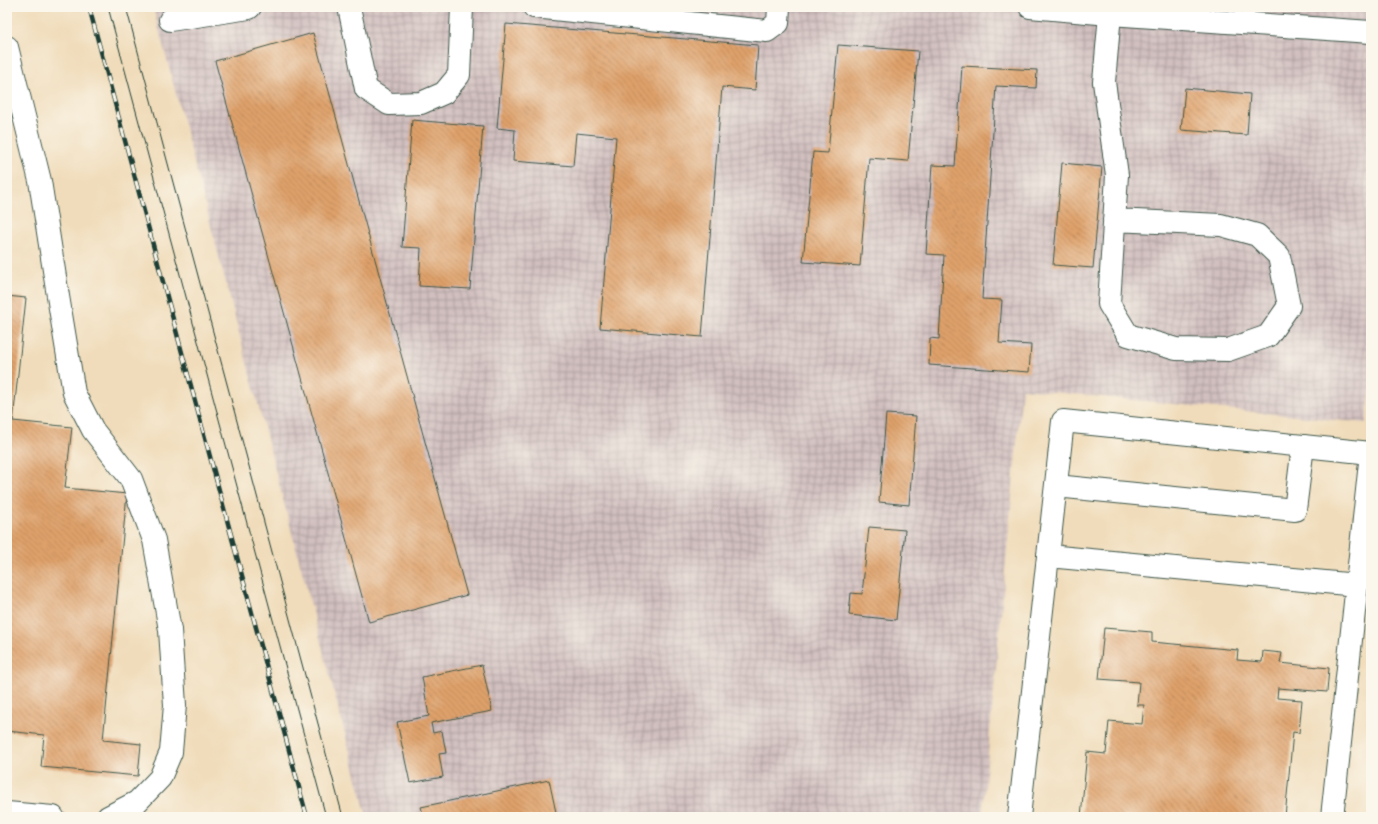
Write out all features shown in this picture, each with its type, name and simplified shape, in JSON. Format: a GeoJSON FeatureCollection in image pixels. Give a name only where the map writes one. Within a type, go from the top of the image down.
{"type":"FeatureCollection","features":[{"type":"Feature","properties":{"kind":"street"},"geometry":{"type":"LineString","coordinates":[[170,20],[250,7]]}},
{"type":"Feature","properties":{"kind":"street"},"geometry":{"type":"LineString","coordinates":[[349,7],[366,89],[389,104],[421,103],[444,93],[459,75],[462,7]]}},
{"type":"Feature","properties":{"kind":"street"},"geometry":{"type":"LineString","coordinates":[[534,7],[767,31],[778,23],[779,7]]}},
{"type":"Feature","properties":{"kind":"street"},"geometry":{"type":"LineString","coordinates":[[1041,7],[1086,9],[1110,14],[1371,32]]}},
{"type":"Feature","properties":{"kind":"street"},"geometry":{"type":"LineString","coordinates":[[1110,14],[1104,82],[1117,175],[1114,220],[1109,304],[1128,335],[1176,349],[1228,350],[1268,336],[1289,306],[1279,256],[1257,235],[1221,225],[1114,220]]}},
{"type":"Feature","properties":{"kind":"street"},"geometry":{"type":"LineString","coordinates":[[7,47],[40,181],[74,393],[93,430],[131,478],[154,540],[170,630],[175,705],[171,752],[160,778],[137,802],[108,817]]}},
{"type":"Feature","properties":{"kind":"street"},"geometry":{"type":"LineString","coordinates":[[1019,817],[1063,421],[1371,453],[1332,817]]}},
{"type":"Feature","properties":{"kind":"street"},"geometry":{"type":"LineString","coordinates":[[1056,486],[1295,510],[1303,446]]}},
{"type":"Feature","properties":{"kind":"street"},"geometry":{"type":"LineString","coordinates":[[1048,556],[1357,585]]}},
{"type":"Feature","properties":{"kind":"street"},"geometry":{"type":"LineString","coordinates":[[7,813],[53,817]]}},
{"type":"Feature","properties":{"kind":"shaded area"},"geometry":{"type":"Polygon","coordinates":[[[153,7],[1371,7],[1371,387],[1366,423],[1022,389],[982,817],[367,817],[153,7]]]}},
{"type":"Feature","properties":{"kind":"building"},"geometry":{"type":"Polygon","coordinates":[[[506,24],[758,45],[755,90],[722,87],[702,337],[600,328],[616,137],[576,133],[573,166],[513,161],[515,130],[497,128],[506,24]]]}},
{"type":"Feature","properties":{"kind":"building"},"geometry":{"type":"Polygon","coordinates":[[[313,33],[467,595],[369,622],[215,61],[313,33]]]}},
{"type":"Feature","properties":{"kind":"building"},"geometry":{"type":"Polygon","coordinates":[[[838,45],[918,51],[908,161],[869,158],[860,266],[803,262],[813,152],[828,153],[838,45]]]}},
{"type":"Feature","properties":{"kind":"building"},"geometry":{"type":"Polygon","coordinates":[[[962,66],[1037,70],[1036,88],[996,86],[982,299],[1002,300],[999,343],[1031,345],[1029,372],[929,365],[930,338],[939,339],[944,255],[926,254],[932,165],[955,166],[962,66]]]}},
{"type":"Feature","properties":{"kind":"building"},"geometry":{"type":"Polygon","coordinates":[[[1185,88],[1250,94],[1247,135],[1181,130],[1185,88]]]}},
{"type":"Feature","properties":{"kind":"building"},"geometry":{"type":"Polygon","coordinates":[[[412,120],[483,126],[470,289],[419,286],[421,248],[402,247],[412,120]]]}},
{"type":"Feature","properties":{"kind":"building"},"geometry":{"type":"Polygon","coordinates":[[[1062,163],[1102,167],[1093,268],[1053,265],[1062,163]]]}},
{"type":"Feature","properties":{"kind":"building"},"geometry":{"type":"Polygon","coordinates":[[[7,296],[26,298],[13,421],[72,427],[65,488],[127,494],[103,740],[141,744],[138,776],[41,767],[44,735],[7,731],[7,296]]]}},
{"type":"Feature","properties":{"kind":"building"},"geometry":{"type":"Polygon","coordinates":[[[886,414],[916,416],[909,505],[879,502],[886,414]]]}},
{"type":"Feature","properties":{"kind":"building"},"geometry":{"type":"Polygon","coordinates":[[[869,527],[905,530],[896,620],[849,615],[851,593],[862,594],[869,527]]]}},
{"type":"Feature","properties":{"kind":"building"},"geometry":{"type":"Polygon","coordinates":[[[1104,628],[1152,632],[1152,642],[1238,650],[1237,660],[1262,662],[1263,651],[1282,653],[1280,663],[1329,668],[1327,692],[1278,688],[1277,698],[1302,700],[1299,733],[1293,732],[1285,817],[1081,817],[1087,752],[1106,754],[1109,721],[1142,724],[1144,705],[1137,705],[1139,682],[1099,679],[1104,628]]]}},
{"type":"Feature","properties":{"kind":"building"},"geometry":{"type":"Polygon","coordinates":[[[482,665],[492,711],[431,723],[433,733],[442,731],[446,753],[439,754],[443,777],[410,783],[397,722],[429,716],[422,677],[482,665]]]}},
{"type":"Feature","properties":{"kind":"building"},"geometry":{"type":"Polygon","coordinates":[[[549,780],[557,817],[424,817],[421,807],[549,780]]]}},
{"type":"Feature","properties":{"kind":"tram line"},"geometry":{"type":"LineString","coordinates":[[108,7],[326,817]]}},
{"type":"Feature","properties":{"kind":"tram line"},"geometry":{"type":"LineString","coordinates":[[126,7],[343,817]]}},
{"type":"Feature","properties":{"kind":"railway"},"geometry":{"type":"LineString","coordinates":[[89,7],[307,817]]}}]}
